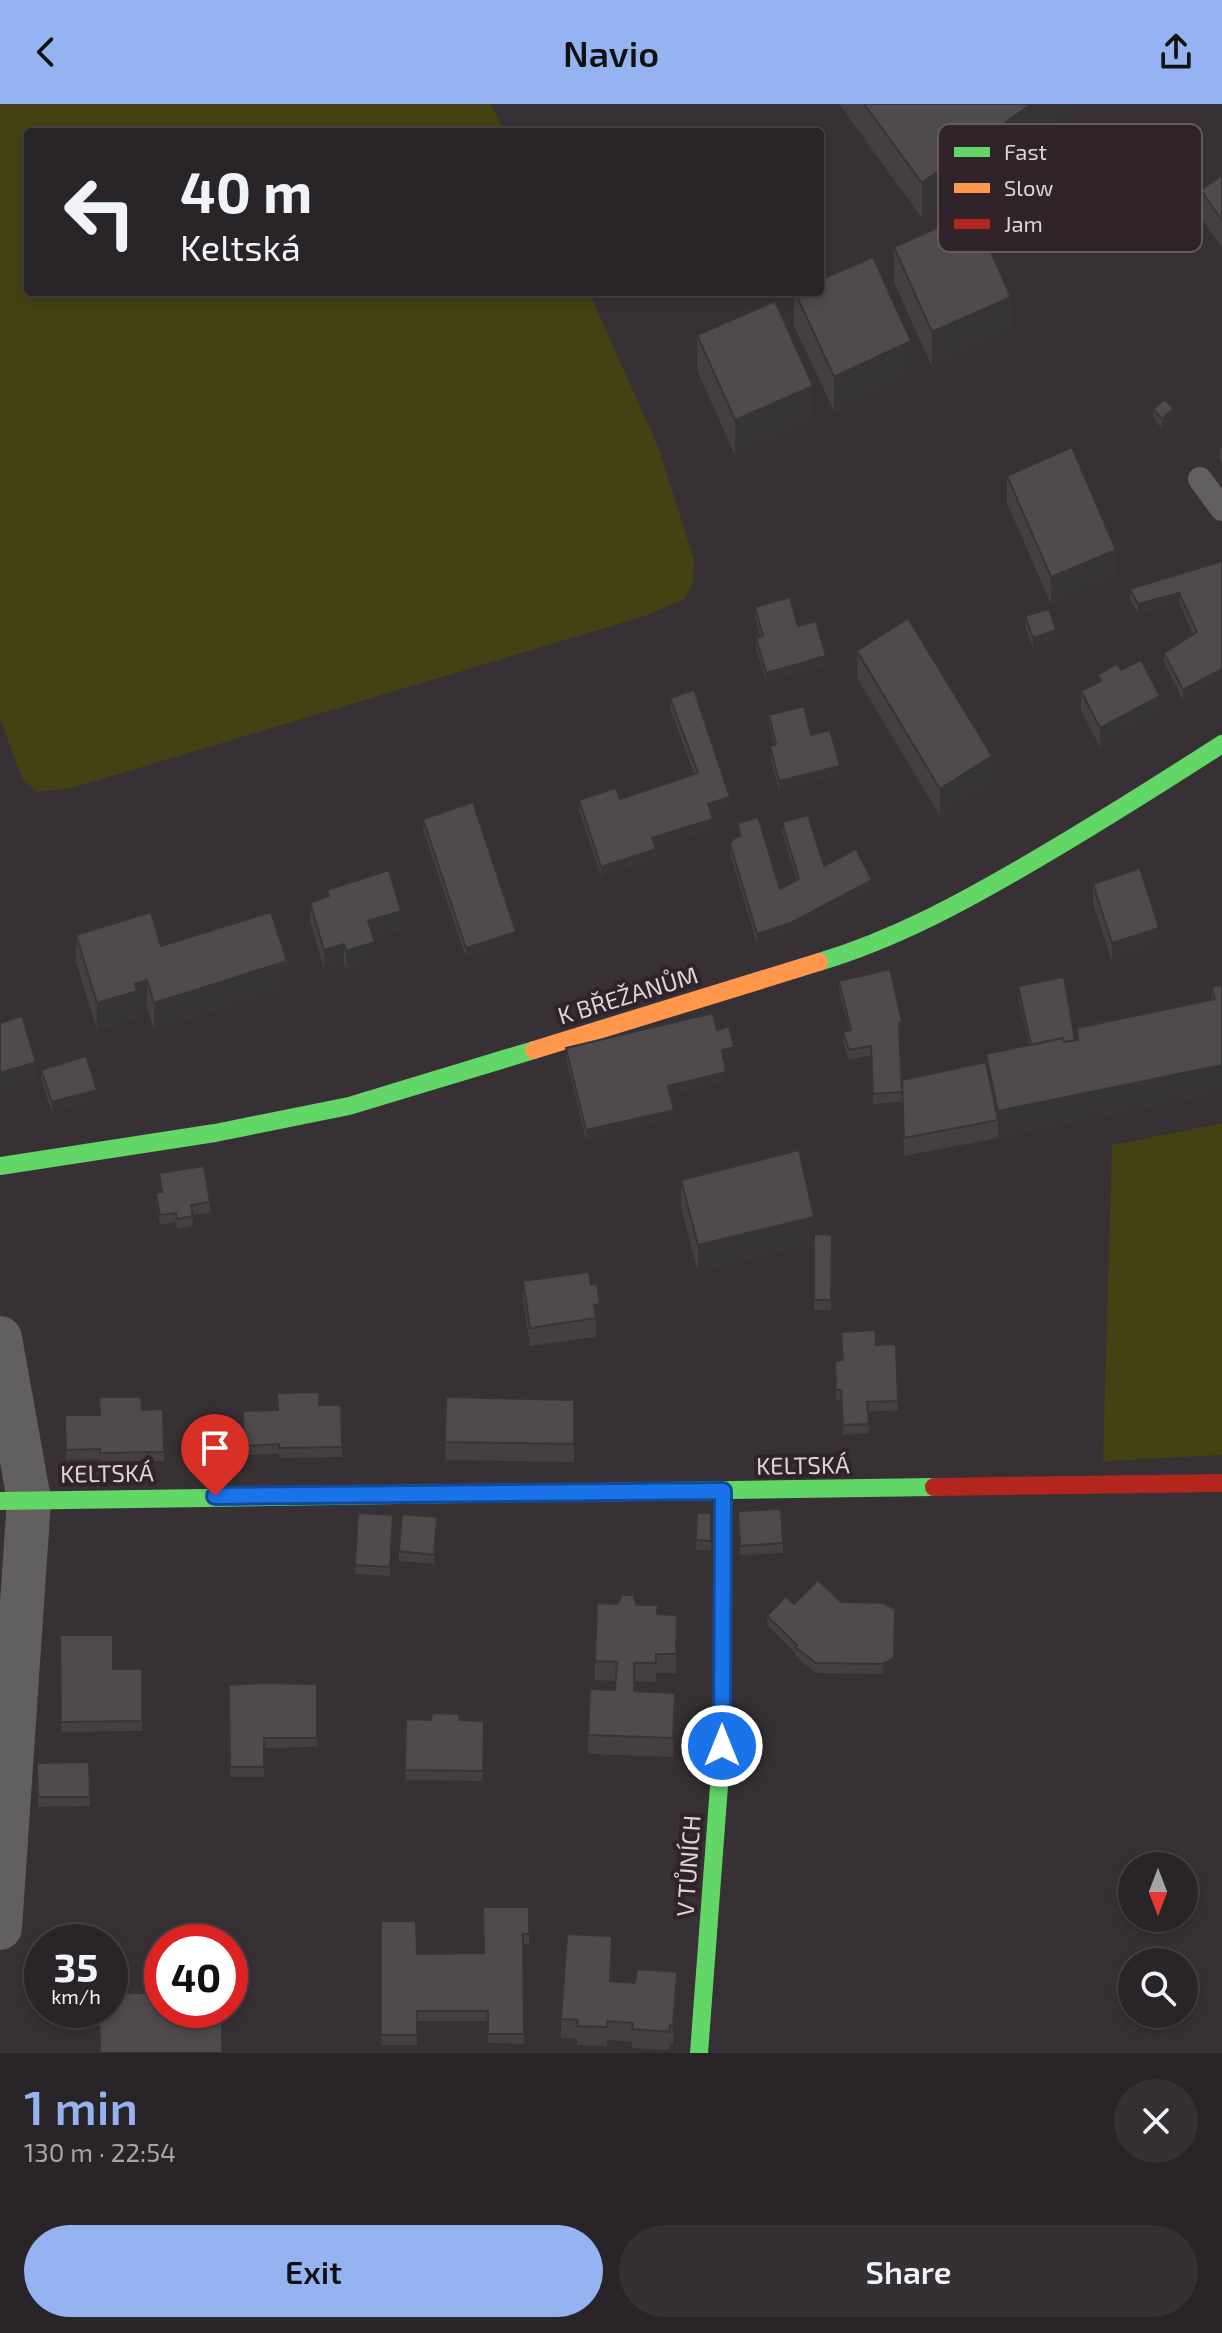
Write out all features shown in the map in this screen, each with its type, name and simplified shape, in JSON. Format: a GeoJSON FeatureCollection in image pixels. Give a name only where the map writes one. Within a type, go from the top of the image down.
{"type":"FeatureCollection","features":[{"type":"Feature","properties":{"kind":"street","name":"K BŘEŽANŮM"},"geometry":{"type":"LineString","coordinates":[[0,1166],[215,1133],[349,1106],[866,948],[965,901],[1119,811],[1222,744]]}},
{"type":"Feature","properties":{"kind":"street"},"geometry":{"type":"LineString","coordinates":[[0,1338],[14,1500],[0,1928]]}},
{"type":"Feature","properties":{"kind":"street","name":"KELTSKÁ"},"geometry":{"type":"LineString","coordinates":[[14,1500],[1222,1483]]}},
{"type":"Feature","properties":{"kind":"street","name":"V TŮNÍCH"},"geometry":{"type":"LineString","coordinates":[[699,2053],[722,1746],[723,1491]]}},
{"type":"Feature","properties":{"kind":"lane"},"geometry":{"type":"LineString","coordinates":[[1200,479],[1222,509]]}},
{"type":"Feature","properties":{"kind":"shaded area"},"geometry":{"type":"Polygon","coordinates":[[[0,104],[490,104],[503,128],[24,128],[24,296],[591,296],[659,449],[694,560],[693,584],[685,599],[645,616],[72,788],[38,792],[23,780],[0,719],[0,104]]]}},
{"type":"Feature","properties":{"kind":"shaded area"},"geometry":{"type":"Polygon","coordinates":[[[1222,1123],[1222,1455],[1103,1461],[1112,1145],[1222,1123]]]}},
{"type":"Feature","properties":{"kind":"building"},"geometry":{"type":"Polygon","coordinates":[[[864,104],[1031,104],[1003,124],[938,124],[938,171],[922,183],[864,104]]]}},
{"type":"Feature","properties":{"kind":"building"},"geometry":{"type":"Polygon","coordinates":[[[1222,175],[1222,221],[1202,191],[1222,175]]]}},
{"type":"Feature","properties":{"kind":"building"},"geometry":{"type":"Polygon","coordinates":[[[938,228],[938,252],[991,252],[1011,297],[932,332],[894,247],[938,228]]]}},
{"type":"Feature","properties":{"kind":"building"},"geometry":{"type":"Polygon","coordinates":[[[873,257],[911,341],[834,377],[797,296],[824,296],[824,278],[873,257]]]}},
{"type":"Feature","properties":{"kind":"building"},"geometry":{"type":"Polygon","coordinates":[[[775,301],[813,386],[735,420],[697,335],[775,301]]]}},
{"type":"Feature","properties":{"kind":"building"},"geometry":{"type":"Polygon","coordinates":[[[1165,399],[1173,409],[1162,419],[1153,409],[1165,399]]]}},
{"type":"Feature","properties":{"kind":"building"},"geometry":{"type":"Polygon","coordinates":[[[1072,447],[1116,550],[1051,577],[1007,476],[1072,447]]]}},
{"type":"Feature","properties":{"kind":"building"},"geometry":{"type":"Polygon","coordinates":[[[1222,561],[1222,669],[1183,690],[1164,653],[1197,632],[1179,593],[1138,604],[1130,589],[1222,561]]]}},
{"type":"Feature","properties":{"kind":"building"},"geometry":{"type":"Polygon","coordinates":[[[790,597],[798,626],[816,621],[826,656],[766,673],[756,638],[763,636],[755,607],[790,597]]]}},
{"type":"Feature","properties":{"kind":"building"},"geometry":{"type":"Polygon","coordinates":[[[1049,609],[1056,630],[1033,638],[1025,616],[1049,609]]]}},
{"type":"Feature","properties":{"kind":"building"},"geometry":{"type":"Polygon","coordinates":[[[908,618],[992,756],[940,789],[857,651],[908,618]]]}},
{"type":"Feature","properties":{"kind":"building"},"geometry":{"type":"Polygon","coordinates":[[[1141,660],[1160,696],[1100,728],[1081,691],[1101,681],[1098,675],[1117,664],[1121,670],[1141,660]]]}},
{"type":"Feature","properties":{"kind":"building"},"geometry":{"type":"Polygon","coordinates":[[[694,690],[730,797],[708,804],[713,819],[652,838],[656,849],[601,867],[579,800],[616,788],[620,799],[698,773],[670,698],[694,690]]]}},
{"type":"Feature","properties":{"kind":"building"},"geometry":{"type":"Polygon","coordinates":[[[804,706],[811,735],[830,730],[840,766],[779,781],[770,746],[776,744],[769,715],[804,706]]]}},
{"type":"Feature","properties":{"kind":"building"},"geometry":{"type":"Polygon","coordinates":[[[473,802],[516,932],[466,948],[423,819],[473,802]]]}},
{"type":"Feature","properties":{"kind":"building"},"geometry":{"type":"Polygon","coordinates":[[[808,815],[824,866],[856,849],[872,880],[791,923],[757,934],[730,844],[740,836],[738,823],[758,817],[780,889],[799,879],[782,822],[808,815]]]}},
{"type":"Feature","properties":{"kind":"building"},"geometry":{"type":"Polygon","coordinates":[[[1140,868],[1159,928],[1112,943],[1093,884],[1140,868]]]}},
{"type":"Feature","properties":{"kind":"building"},"geometry":{"type":"Polygon","coordinates":[[[389,870],[401,911],[368,921],[375,942],[346,951],[344,944],[324,950],[310,903],[329,896],[327,890],[389,870]]]}},
{"type":"Feature","properties":{"kind":"building"},"geometry":{"type":"Polygon","coordinates":[[[151,912],[161,946],[271,912],[287,961],[154,1003],[147,980],[135,984],[137,991],[97,1003],[76,935],[151,912]]]}},
{"type":"Feature","properties":{"kind":"building"},"geometry":{"type":"Polygon","coordinates":[[[890,969],[902,1021],[899,1023],[902,1092],[873,1094],[871,1046],[849,1050],[843,1032],[851,1030],[839,981],[890,969]]]}},
{"type":"Feature","properties":{"kind":"building"},"geometry":{"type":"Polygon","coordinates":[[[1064,977],[1075,1040],[1064,1042],[1063,1038],[1031,1045],[1018,986],[1064,977]]]}},
{"type":"Feature","properties":{"kind":"building"},"geometry":{"type":"Polygon","coordinates":[[[1222,985],[1222,1065],[998,1111],[986,1054],[1063,1038],[1064,1042],[1078,1040],[1077,1028],[1215,999],[1212,987],[1222,985]]]}},
{"type":"Feature","properties":{"kind":"building"},"geometry":{"type":"Polygon","coordinates":[[[713,1013],[717,1030],[729,1026],[734,1047],[722,1050],[726,1072],[668,1086],[674,1110],[586,1130],[566,1048],[713,1013]]]}},
{"type":"Feature","properties":{"kind":"building"},"geometry":{"type":"Polygon","coordinates":[[[22,1016],[36,1062],[0,1073],[0,1023],[22,1016]]]}},
{"type":"Feature","properties":{"kind":"building"},"geometry":{"type":"Polygon","coordinates":[[[86,1056],[97,1090],[52,1102],[41,1070],[86,1056]]]}},
{"type":"Feature","properties":{"kind":"building"},"geometry":{"type":"Polygon","coordinates":[[[986,1062],[998,1120],[904,1138],[902,1080],[986,1062]]]}},
{"type":"Feature","properties":{"kind":"building"},"geometry":{"type":"Polygon","coordinates":[[[799,1150],[814,1217],[698,1245],[681,1180],[799,1150]]]}},
{"type":"Feature","properties":{"kind":"building"},"geometry":{"type":"Polygon","coordinates":[[[204,1166],[210,1202],[191,1205],[193,1216],[177,1219],[176,1213],[160,1215],[156,1193],[162,1192],[159,1173],[204,1166]]]}},
{"type":"Feature","properties":{"kind":"building"},"geometry":{"type":"Polygon","coordinates":[[[814,1234],[832,1235],[831,1300],[814,1300],[814,1234]]]}},
{"type":"Feature","properties":{"kind":"building"},"geometry":{"type":"Polygon","coordinates":[[[589,1272],[591,1285],[597,1284],[600,1304],[594,1305],[596,1318],[530,1328],[523,1281],[589,1272]]]}},
{"type":"Feature","properties":{"kind":"building"},"geometry":{"type":"Polygon","coordinates":[[[875,1330],[876,1345],[896,1344],[898,1401],[867,1402],[869,1424],[843,1425],[841,1390],[836,1390],[835,1361],[843,1360],[841,1332],[875,1330]]]}},
{"type":"Feature","properties":{"kind":"building"},"geometry":{"type":"Polygon","coordinates":[[[319,1392],[319,1405],[341,1405],[342,1447],[244,1446],[243,1411],[278,1410],[277,1393],[319,1392]]]}},
{"type":"Feature","properties":{"kind":"building"},"geometry":{"type":"Polygon","coordinates":[[[99,1397],[141,1397],[142,1410],[163,1409],[164,1452],[66,1450],[65,1415],[100,1415],[99,1397]]]}},
{"type":"Feature","properties":{"kind":"building"},"geometry":{"type":"Polygon","coordinates":[[[446,1397],[574,1400],[574,1444],[445,1442],[446,1397]]]}},
{"type":"Feature","properties":{"kind":"building"},"geometry":{"type":"Polygon","coordinates":[[[781,1509],[783,1543],[740,1546],[738,1511],[781,1509]]]}},
{"type":"Feature","properties":{"kind":"building"},"geometry":{"type":"Polygon","coordinates":[[[358,1513],[393,1515],[390,1567],[355,1565],[358,1513]]]}},
{"type":"Feature","properties":{"kind":"building"},"geometry":{"type":"Polygon","coordinates":[[[697,1513],[711,1513],[711,1541],[696,1540],[697,1513]]]}},
{"type":"Feature","properties":{"kind":"building"},"geometry":{"type":"Polygon","coordinates":[[[402,1514],[437,1517],[434,1555],[399,1551],[402,1514]]]}},
{"type":"Feature","properties":{"kind":"building"},"geometry":{"type":"Polygon","coordinates":[[[818,1580],[841,1602],[884,1603],[895,1609],[894,1658],[883,1664],[816,1663],[795,1647],[797,1645],[767,1616],[786,1596],[794,1604],[818,1580]]]}},
{"type":"Feature","properties":{"kind":"building"},"geometry":{"type":"Polygon","coordinates":[[[622,1595],[633,1595],[637,1605],[658,1605],[657,1614],[677,1615],[676,1654],[656,1654],[656,1663],[634,1663],[634,1691],[675,1693],[673,1738],[588,1735],[590,1689],[615,1690],[617,1662],[595,1661],[597,1603],[617,1604],[622,1595]]]}},
{"type":"Feature","properties":{"kind":"building"},"geometry":{"type":"Polygon","coordinates":[[[60,1635],[113,1635],[113,1669],[142,1669],[142,1721],[61,1722],[60,1635]]]}},
{"type":"Feature","properties":{"kind":"building"},"geometry":{"type":"Polygon","coordinates":[[[317,1684],[317,1738],[264,1738],[264,1767],[230,1767],[229,1685],[317,1684]]]}},
{"type":"Feature","properties":{"kind":"building"},"geometry":{"type":"Polygon","coordinates":[[[432,1713],[459,1714],[459,1720],[484,1721],[483,1771],[405,1770],[406,1719],[431,1720],[432,1713]]]}},
{"type":"Feature","properties":{"kind":"building"},"geometry":{"type":"Polygon","coordinates":[[[89,1762],[90,1797],[38,1797],[37,1763],[89,1762]]]}},
{"type":"Feature","properties":{"kind":"building"},"geometry":{"type":"Polygon","coordinates":[[[483,1907],[529,1907],[529,1934],[523,1934],[524,2034],[488,2034],[488,2011],[417,2011],[417,2035],[381,2035],[381,1921],[416,1921],[417,1954],[484,1953],[483,1907]]]}},
{"type":"Feature","properties":{"kind":"building"},"geometry":{"type":"Polygon","coordinates":[[[567,1934],[612,1936],[610,1981],[635,1983],[637,1969],[677,1972],[673,2026],[670,2025],[669,2032],[632,2029],[633,2023],[607,2021],[607,2027],[577,2026],[578,2020],[561,2019],[567,1934]]]}},
{"type":"Feature","properties":{"kind":"building"},"geometry":{"type":"Polygon","coordinates":[[[128,1993],[144,1993],[144,2028],[222,2028],[222,2053],[100,2053],[99,2028],[128,2028],[128,1993]]]}},
{"type":"Feature","properties":{"kind":"traffic: fast"},"geometry":{"type":"LineString","coordinates":[[819,962],[903,930],[983,890],[1222,744]]}},
{"type":"Feature","properties":{"kind":"traffic: fast"},"geometry":{"type":"LineString","coordinates":[[0,1166],[215,1133],[349,1106],[534,1050]]}},
{"type":"Feature","properties":{"kind":"traffic: fast"},"geometry":{"type":"LineString","coordinates":[[0,1501],[934,1487]]}},
{"type":"Feature","properties":{"kind":"traffic: fast"},"geometry":{"type":"LineString","coordinates":[[699,2053],[722,1746],[723,1491]]}},
{"type":"Feature","properties":{"kind":"traffic: slow"},"geometry":{"type":"LineString","coordinates":[[534,1050],[819,962]]}},
{"type":"Feature","properties":{"kind":"traffic: jam"},"geometry":{"type":"LineString","coordinates":[[934,1487],[1222,1483]]}},
{"type":"Feature","properties":{"kind":"route"},"geometry":{"type":"LineString","coordinates":[[215,1496],[723,1491],[722,1746]]}}]}
